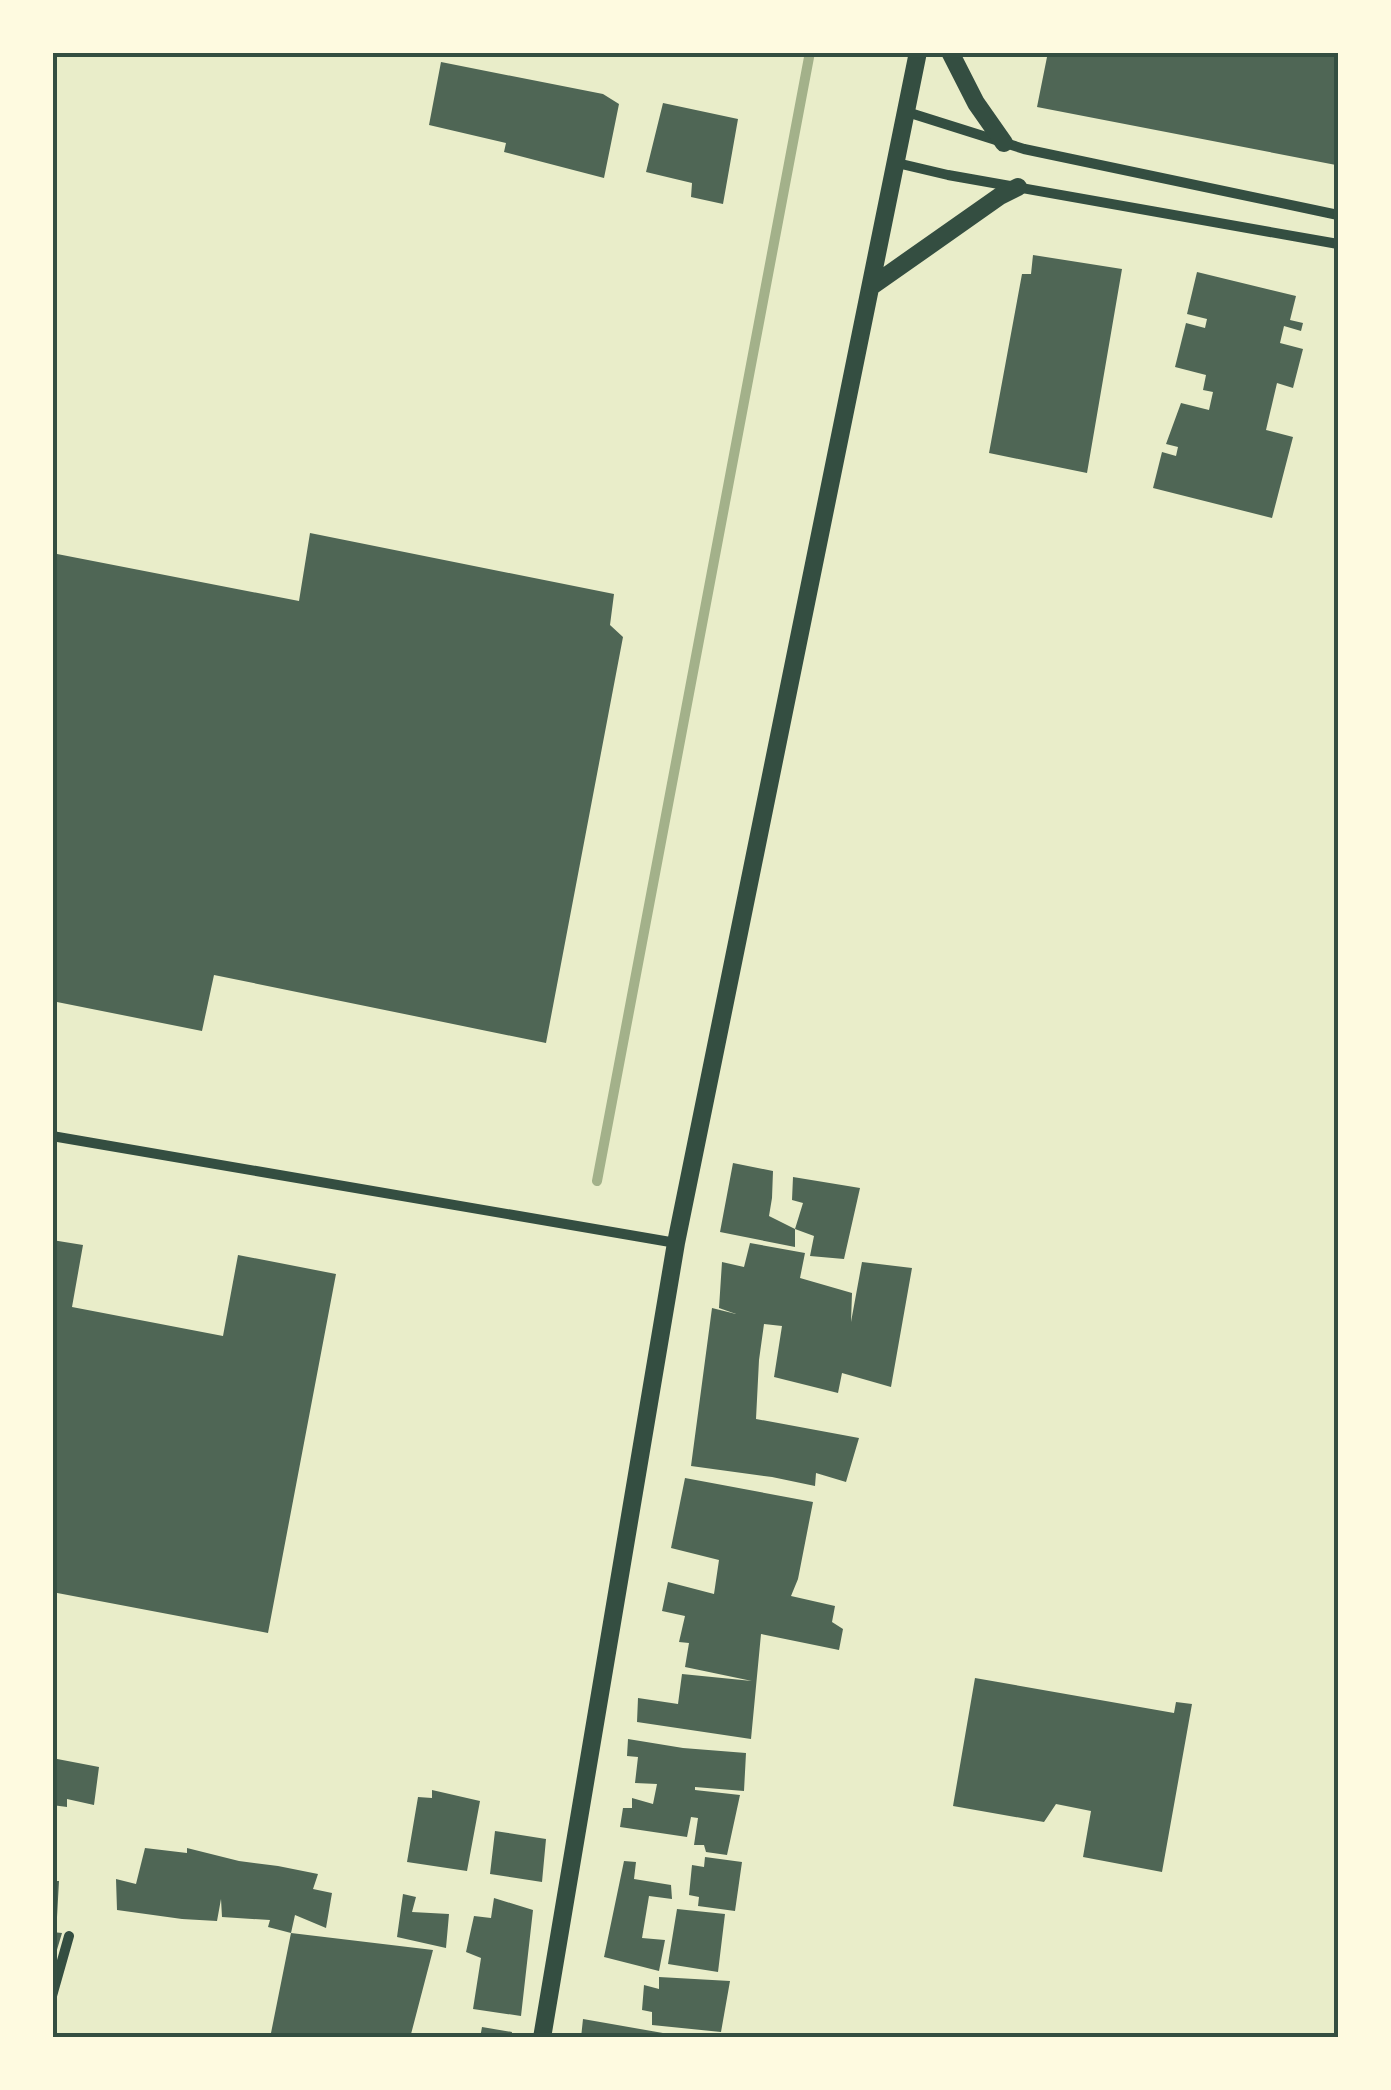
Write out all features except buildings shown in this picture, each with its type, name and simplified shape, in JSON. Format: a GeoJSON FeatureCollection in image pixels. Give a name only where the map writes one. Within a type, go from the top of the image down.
{"type":"FeatureCollection","features":[{"type":"Feature","properties":{"kind":"street"},"geometry":{"type":"LineString","coordinates":[[542,2038],[676,1244],[918,52]]}},
{"type":"Feature","properties":{"kind":"street"},"geometry":{"type":"LineString","coordinates":[[950,52],[976,104],[1004,142]]}},
{"type":"Feature","properties":{"kind":"street"},"geometry":{"type":"LineString","coordinates":[[907,112],[1004,142],[1338,215]]}},
{"type":"Feature","properties":{"kind":"street"},"geometry":{"type":"LineString","coordinates":[[897,163],[1338,244]]}},
{"type":"Feature","properties":{"kind":"street"},"geometry":{"type":"LineString","coordinates":[[872,286],[1018,187]]}},
{"type":"Feature","properties":{"kind":"street"},"geometry":{"type":"LineString","coordinates":[[52,1136],[676,1244]]}},
{"type":"Feature","properties":{"kind":"street"},"geometry":{"type":"LineString","coordinates":[[52,1996],[70,1936]]}},
{"type":"Feature","properties":{"kind":"waterway"},"geometry":{"type":"LineString","coordinates":[[597,1181],[810,52]]}}]}
